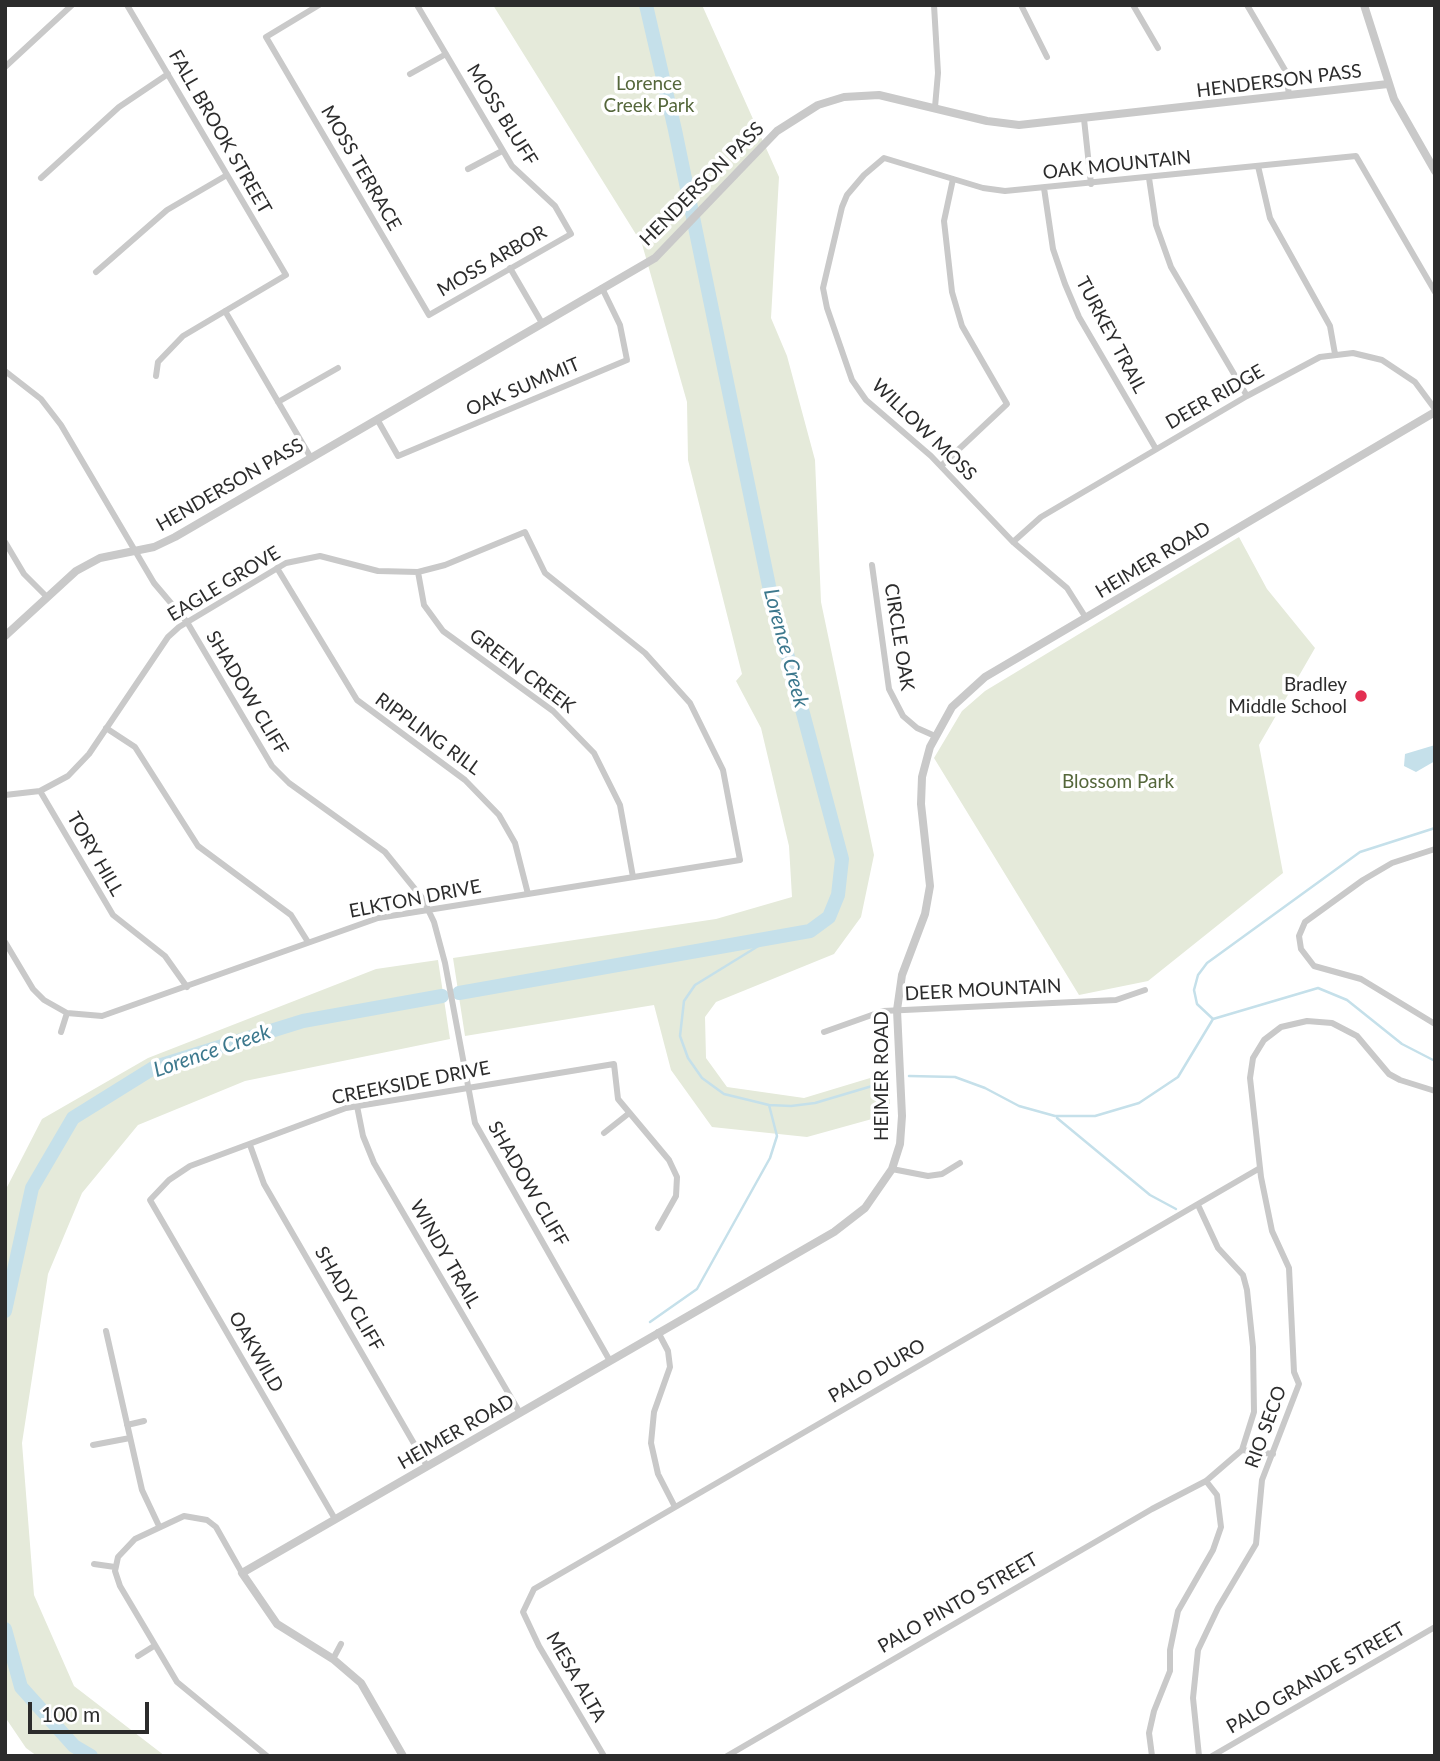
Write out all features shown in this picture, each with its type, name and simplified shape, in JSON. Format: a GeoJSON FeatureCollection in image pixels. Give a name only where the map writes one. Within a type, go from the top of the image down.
{"type":"FeatureCollection","features":[{"type":"Feature","properties":{"kind":"street"},"geometry":{"type":"LineString","coordinates":[[5,67],[72,5]]}},
{"type":"Feature","properties":{"kind":"street","name":"FALL BROOK STREET"},"geometry":{"type":"LineString","coordinates":[[127,5],[286,275],[225,311]]}},
{"type":"Feature","properties":{"kind":"street","name":"MOSS TERRACE"},"geometry":{"type":"LineString","coordinates":[[319,5],[266,37],[429,315]]}},
{"type":"Feature","properties":{"kind":"street","name":"MOSS BLUFF"},"geometry":{"type":"LineString","coordinates":[[417,5],[502,151],[518,174],[555,206],[571,233]]}},
{"type":"Feature","properties":{"kind":"street"},"geometry":{"type":"LineString","coordinates":[[935,5],[938,73],[935,107]]}},
{"type":"Feature","properties":{"kind":"street"},"geometry":{"type":"LineString","coordinates":[[1021,5],[1047,57]]}},
{"type":"Feature","properties":{"kind":"street"},"geometry":{"type":"LineString","coordinates":[[1133,5],[1158,48]]}},
{"type":"Feature","properties":{"kind":"street"},"geometry":{"type":"LineString","coordinates":[[1247,5],[1285,70],[1289,94]]}},
{"type":"Feature","properties":{"kind":"street"},"geometry":{"type":"LineString","coordinates":[[1364,5],[1373,26],[1388,84],[1403,117],[1435,171]]}},
{"type":"Feature","properties":{"kind":"street"},"geometry":{"type":"LineString","coordinates":[[410,74],[446,54]]}},
{"type":"Feature","properties":{"kind":"street"},"geometry":{"type":"LineString","coordinates":[[41,178],[119,107],[169,75]]}},
{"type":"Feature","properties":{"kind":"street","name":"HENDERSON PASS"},"geometry":{"type":"LineString","coordinates":[[5,636],[46,596],[90,563],[154,547],[175,537],[661,253],[791,120],[831,101],[879,95],[1003,124],[1083,119],[1388,84]]}},
{"type":"Feature","properties":{"kind":"street"},"geometry":{"type":"LineString","coordinates":[[1083,119],[1091,184]]}},
{"type":"Feature","properties":{"kind":"street"},"geometry":{"type":"LineString","coordinates":[[468,169],[502,151]]}},
{"type":"Feature","properties":{"kind":"street","name":"OAK MOUNTAIN"},"geometry":{"type":"LineString","coordinates":[[884,158],[997,191],[1091,184],[1356,156],[1435,292]]}},
{"type":"Feature","properties":{"kind":"street","name":"WILLOW MOSS"},"geometry":{"type":"LineString","coordinates":[[884,158],[857,181],[842,207],[824,274],[827,307],[852,380],[860,394],[941,466],[1013,542],[1067,588],[1086,618]]}},
{"type":"Feature","properties":{"kind":"street"},"geometry":{"type":"LineString","coordinates":[[1258,166],[1270,218],[1330,326],[1335,354]]}},
{"type":"Feature","properties":{"kind":"street"},"geometry":{"type":"LineString","coordinates":[[96,272],[167,210],[227,175]]}},
{"type":"Feature","properties":{"kind":"street"},"geometry":{"type":"LineString","coordinates":[[1149,178],[1156,225],[1171,267],[1247,396]]}},
{"type":"Feature","properties":{"kind":"street"},"geometry":{"type":"LineString","coordinates":[[941,466],[1007,404],[970,342],[952,292],[944,221],[953,179]]}},
{"type":"Feature","properties":{"kind":"street","name":"TURKEY TRAIL"},"geometry":{"type":"LineString","coordinates":[[1044,188],[1053,249],[1065,284],[1088,334],[1156,449]]}},
{"type":"Feature","properties":{"kind":"street","name":"MOSS ARBOR"},"geometry":{"type":"LineString","coordinates":[[429,315],[571,233]]}},
{"type":"Feature","properties":{"kind":"street"},"geometry":{"type":"LineString","coordinates":[[510,268],[542,323]]}},
{"type":"Feature","properties":{"kind":"street","name":"OAK SUMMIT"},"geometry":{"type":"LineString","coordinates":[[377,419],[398,456],[627,360],[620,325],[603,288]]}},
{"type":"Feature","properties":{"kind":"street"},"geometry":{"type":"LineString","coordinates":[[156,376],[158,362],[183,336],[225,311],[311,458]]}},
{"type":"Feature","properties":{"kind":"street","name":"DEER RIDGE"},"geometry":{"type":"LineString","coordinates":[[1013,542],[1041,517],[1311,361],[1335,354],[1363,355],[1391,364],[1415,382],[1435,410]]}},
{"type":"Feature","properties":{"kind":"street"},"geometry":{"type":"LineString","coordinates":[[278,402],[338,368]]}},
{"type":"Feature","properties":{"kind":"street","name":"SHADOW CLIFF"},"geometry":{"type":"LineString","coordinates":[[5,371],[29,388],[52,412],[159,589],[187,622],[272,766],[289,783],[385,852],[412,882],[430,910],[445,963],[466,1088],[478,1130],[610,1361]]}},
{"type":"Feature","properties":{"kind":"street","name":"HEIMER ROAD"},"geometry":{"type":"LineString","coordinates":[[242,1573],[851,1220],[872,1200],[892,1169],[900,1144],[902,1123],[897,1010],[902,975],[925,914],[930,886],[920,804],[924,769],[935,736],[952,707],[985,677],[1435,410]]}},
{"type":"Feature","properties":{"kind":"street","name":"EAGLE GROVE"},"geometry":{"type":"LineString","coordinates":[[5,795],[40,791],[76,769],[168,638],[187,622],[294,559],[320,556],[378,570],[418,572],[445,565],[525,532],[545,573],[645,653],[690,703],[723,770],[740,860]]}},
{"type":"Feature","properties":{"kind":"street"},"geometry":{"type":"LineString","coordinates":[[5,542],[24,573],[46,596]]}},
{"type":"Feature","properties":{"kind":"street","name":"CIRCLE OAK"},"geometry":{"type":"LineString","coordinates":[[872,565],[889,689],[903,716],[917,728],[935,736]]}},
{"type":"Feature","properties":{"kind":"street","name":"RIPPLING RILL"},"geometry":{"type":"LineString","coordinates":[[277,568],[357,700],[465,780],[499,815],[514,843],[528,894]]}},
{"type":"Feature","properties":{"kind":"street","name":"GREEN CREEK"},"geometry":{"type":"LineString","coordinates":[[418,572],[424,605],[443,631],[552,711],[594,753],[620,806],[633,877]]}},
{"type":"Feature","properties":{"kind":"street"},"geometry":{"type":"LineString","coordinates":[[106,728],[135,747],[198,846],[291,915],[308,942]]}},
{"type":"Feature","properties":{"kind":"street","name":"TORY HILL"},"geometry":{"type":"LineString","coordinates":[[40,791],[108,909],[119,921],[165,956],[187,987]]}},
{"type":"Feature","properties":{"kind":"street"},"geometry":{"type":"LineString","coordinates":[[1435,849],[1392,863],[1305,922],[1299,936],[1299,945],[1309,963],[1362,978],[1435,1024]]}},
{"type":"Feature","properties":{"kind":"street","name":"ELKTON DRIVE"},"geometry":{"type":"LineString","coordinates":[[67,1013],[102,1016],[358,923],[740,860]]}},
{"type":"Feature","properties":{"kind":"street"},"geometry":{"type":"LineString","coordinates":[[5,942],[33,989],[50,1005],[67,1013],[61,1032]]}},
{"type":"Feature","properties":{"kind":"street","name":"DEER MOUNTAIN"},"geometry":{"type":"LineString","coordinates":[[824,1032],[883,1011],[1116,1000],[1145,990]]}},
{"type":"Feature","properties":{"kind":"street","name":"RIO SECO"},"geometry":{"type":"LineString","coordinates":[[1199,1756],[1193,1698],[1198,1650],[1218,1608],[1256,1544],[1262,1480],[1299,1384],[1294,1372],[1289,1268],[1272,1231],[1260,1168],[1251,1072],[1255,1052],[1281,1027],[1307,1021],[1327,1023],[1357,1036],[1389,1074],[1435,1091]]}},
{"type":"Feature","properties":{"kind":"street","name":"CREEKSIDE DRIVE"},"geometry":{"type":"LineString","coordinates":[[150,1200],[180,1171],[357,1106],[614,1064],[618,1099],[628,1114]]}},
{"type":"Feature","properties":{"kind":"street","name":"WINDY TRAIL"},"geometry":{"type":"LineString","coordinates":[[357,1106],[363,1136],[374,1163],[520,1413]]}},
{"type":"Feature","properties":{"kind":"street"},"geometry":{"type":"LineString","coordinates":[[604,1133],[628,1114],[669,1160],[677,1177],[676,1196],[658,1228]]}},
{"type":"Feature","properties":{"kind":"street","name":"SHADY CLIFF"},"geometry":{"type":"LineString","coordinates":[[250,1145],[264,1184],[427,1466]]}},
{"type":"Feature","properties":{"kind":"street"},"geometry":{"type":"LineString","coordinates":[[892,1169],[928,1176],[942,1174],[960,1163]]}},
{"type":"Feature","properties":{"kind":"street","name":"PALO DURO"},"geometry":{"type":"LineString","coordinates":[[523,1612],[529,1594],[551,1576],[676,1507],[1260,1168]]}},
{"type":"Feature","properties":{"kind":"street","name":"OAKWILD"},"geometry":{"type":"LineString","coordinates":[[150,1200],[335,1519]]}},
{"type":"Feature","properties":{"kind":"street","name":"RIO SECO"},"geometry":{"type":"LineString","coordinates":[[1198,1205],[1218,1248],[1243,1275],[1254,1358],[1254,1412],[1242,1450],[1206,1481]]}},
{"type":"Feature","properties":{"kind":"street"},"geometry":{"type":"LineString","coordinates":[[106,1331],[142,1490],[159,1526]]}},
{"type":"Feature","properties":{"kind":"street"},"geometry":{"type":"LineString","coordinates":[[658,1332],[668,1351],[670,1367],[654,1412],[651,1443],[658,1474],[676,1507]]}},
{"type":"Feature","properties":{"kind":"street"},"geometry":{"type":"LineString","coordinates":[[127,1425],[144,1421]]}},
{"type":"Feature","properties":{"kind":"street"},"geometry":{"type":"LineString","coordinates":[[93,1446],[130,1438]]}},
{"type":"Feature","properties":{"kind":"street"},"geometry":{"type":"LineString","coordinates":[[1242,1450],[1273,1454]]}},
{"type":"Feature","properties":{"kind":"street"},"geometry":{"type":"LineString","coordinates":[[1152,1756],[1149,1733],[1154,1711],[1170,1671],[1170,1650],[1178,1611],[1213,1550],[1221,1527],[1217,1495],[1206,1481]]}},
{"type":"Feature","properties":{"kind":"street","name":"PALO PINTO STREET"},"geometry":{"type":"LineString","coordinates":[[726,1756],[1152,1509],[1206,1481]]}},
{"type":"Feature","properties":{"kind":"street"},"geometry":{"type":"LineString","coordinates":[[267,1756],[186,1691],[154,1646],[120,1586],[115,1567],[124,1549],[159,1526],[184,1516],[207,1520],[222,1535],[242,1573],[277,1624],[333,1659],[361,1683],[403,1756]]}},
{"type":"Feature","properties":{"kind":"street"},"geometry":{"type":"LineString","coordinates":[[94,1564],[115,1567]]}},
{"type":"Feature","properties":{"kind":"street","name":"MESA ALTA"},"geometry":{"type":"LineString","coordinates":[[523,1612],[539,1646],[604,1756]]}},
{"type":"Feature","properties":{"kind":"street","name":"PALO GRANDE STREET"},"geometry":{"type":"LineString","coordinates":[[1212,1756],[1435,1627]]}},
{"type":"Feature","properties":{"kind":"street"},"geometry":{"type":"LineString","coordinates":[[333,1659],[341,1644]]}},
{"type":"Feature","properties":{"kind":"street"},"geometry":{"type":"LineString","coordinates":[[138,1656],[154,1646]]}},
{"type":"Feature","properties":{"kind":"green space","name":"Lorence Creek Park"},"geometry":{"type":"Polygon","coordinates":[[[493,5],[702,5],[779,177],[771,318],[787,356],[815,460],[821,602],[874,855],[861,917],[834,954],[716,1002],[705,1017],[706,1058],[727,1087],[804,1098],[890,1072],[890,1114],[807,1137],[712,1127],[671,1070],[654,1005],[465,1036],[453,958],[716,919],[792,897],[789,846],[761,728],[736,681],[742,674],[688,460],[687,402],[642,244],[493,5]]]}},
{"type":"Feature","properties":{"kind":"green space","name":"Blossom Park"},"geometry":{"type":"Polygon","coordinates":[[[1239,537],[1267,589],[1315,648],[1259,745],[1283,873],[1148,981],[1079,995],[934,758],[962,711],[985,691],[1239,537]]]}},
{"type":"Feature","properties":{"kind":"green space"},"geometry":{"type":"Polygon","coordinates":[[[438,960],[450,1039],[245,1081],[138,1125],[82,1193],[48,1274],[22,1443],[34,1595],[74,1686],[165,1756],[37,1756],[26,1748],[5,1717],[5,1191],[42,1119],[148,1058],[376,969],[438,960]]]}},
{"type":"Feature","properties":{"kind":"water"},"geometry":{"type":"Polygon","coordinates":[[[1435,745],[1435,761],[1416,772],[1404,766],[1405,754],[1435,745]]]}},
{"type":"Feature","properties":{"kind":"waterway","name":"Lorence Creek"},"geometry":{"type":"LineString","coordinates":[[459,993],[810,931],[829,917],[838,895],[842,859],[769,586],[675,130],[646,5]]}},
{"type":"Feature","properties":{"kind":"waterway"},"geometry":{"type":"LineString","coordinates":[[1213,1019],[1197,1004],[1194,990],[1198,975],[1207,963],[1360,852],[1435,828]]}},
{"type":"Feature","properties":{"kind":"waterway"},"geometry":{"type":"LineString","coordinates":[[773,937],[695,985],[684,1001],[680,1036],[688,1058],[702,1078],[724,1094],[769,1105],[791,1106],[815,1103],[889,1081]]}},
{"type":"Feature","properties":{"kind":"waterway"},"geometry":{"type":"LineString","coordinates":[[909,1076],[955,1077],[985,1088],[1019,1106],[1055,1116],[1095,1116],[1139,1103],[1178,1077],[1213,1019],[1318,988],[1347,1000],[1402,1044],[1435,1061]]}},
{"type":"Feature","properties":{"kind":"waterway","name":"Lorence Creek"},"geometry":{"type":"LineString","coordinates":[[5,1311],[32,1188],[73,1118],[155,1067],[303,1021],[442,996]]}},
{"type":"Feature","properties":{"kind":"waterway"},"geometry":{"type":"LineString","coordinates":[[650,1322],[697,1289],[770,1158],[777,1136],[769,1105]]}},
{"type":"Feature","properties":{"kind":"waterway"},"geometry":{"type":"LineString","coordinates":[[1057,1118],[1150,1195],[1176,1209]]}},
{"type":"Feature","properties":{"kind":"waterway","name":"Lorence Creek"},"geometry":{"type":"LineString","coordinates":[[5,1629],[21,1687],[74,1746],[91,1756]]}},
{"type":"Feature","properties":{"kind":"place","name":"Bradley Middle School"},"geometry":{"type":"Point","coordinates":[1361,696]}}]}
